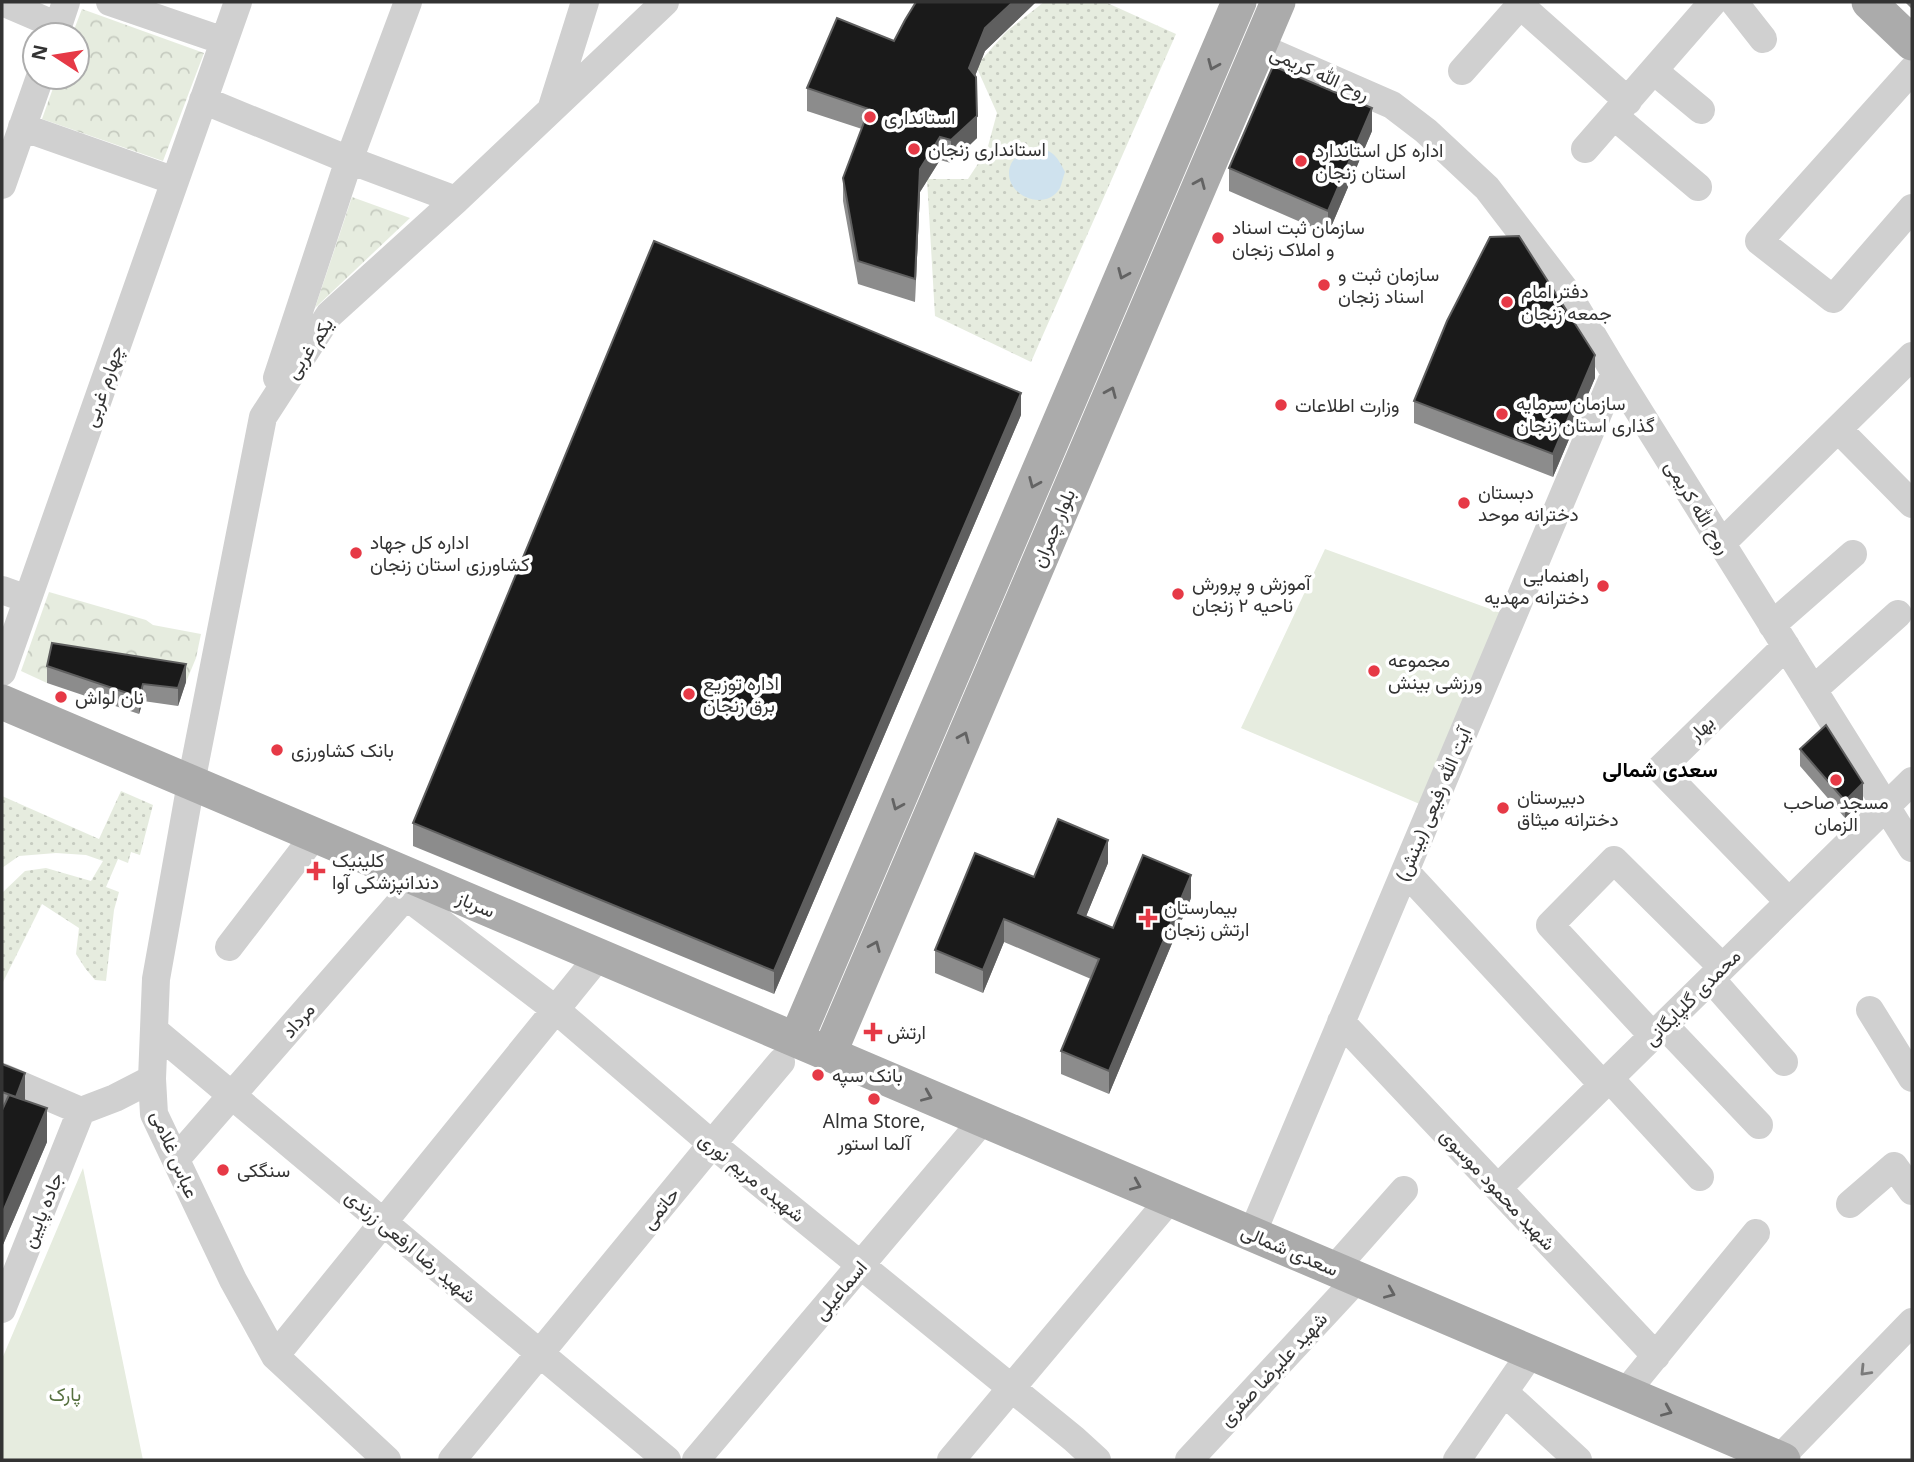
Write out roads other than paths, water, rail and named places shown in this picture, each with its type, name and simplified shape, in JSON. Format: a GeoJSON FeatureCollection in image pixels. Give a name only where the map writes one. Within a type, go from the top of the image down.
{"type":"FeatureCollection","features":[{"type":"Feature","properties":{"kind":"main road","name":"بلوار چمران"},"geometry":{"type":"LineString","coordinates":[[788,1051],[826,970],[1239,2]]}},
{"type":"Feature","properties":{"kind":"main road","name":"بلوار چمران"},"geometry":{"type":"LineString","coordinates":[[829,1054],[1278,2]]}},
{"type":"Feature","properties":{"kind":"main road"},"geometry":{"type":"LineString","coordinates":[[1870,2],[1912,43]]}},
{"type":"Feature","properties":{"kind":"main road"},"geometry":{"type":"LineString","coordinates":[[1061,420],[1093,433]]}},
{"type":"Feature","properties":{"kind":"main road","name":"سرباز"},"geometry":{"type":"LineString","coordinates":[[2,702],[315,835],[413,888],[599,957],[788,1051]]}},
{"type":"Feature","properties":{"kind":"main road"},"geometry":{"type":"LineString","coordinates":[[826,970],[829,984],[834,990],[841,993],[855,991]]}},
{"type":"Feature","properties":{"kind":"main road","name":"سعدی شمالی"},"geometry":{"type":"LineString","coordinates":[[788,1051],[829,1054],[1625,1393],[1771,1460]]}},
{"type":"Feature","properties":{"kind":"street"},"geometry":{"type":"LineString","coordinates":[[2,2],[60,21]]}},
{"type":"Feature","properties":{"kind":"street"},"geometry":{"type":"LineString","coordinates":[[110,2],[224,41]]}},
{"type":"Feature","properties":{"kind":"street","name":"چهارم غربی"},"geometry":{"type":"LineString","coordinates":[[2,672],[15,595],[175,181],[238,2]]}},
{"type":"Feature","properties":{"kind":"street"},"geometry":{"type":"LineString","coordinates":[[263,417],[349,160],[408,2]]}},
{"type":"Feature","properties":{"kind":"street"},"geometry":{"type":"LineString","coordinates":[[551,110],[585,2]]}},
{"type":"Feature","properties":{"kind":"street","name":"یکم غربی"},"geometry":{"type":"LineString","coordinates":[[191,783],[263,417],[329,315],[456,200],[665,2]]}},
{"type":"Feature","properties":{"kind":"street"},"geometry":{"type":"LineString","coordinates":[[1586,149],[1713,2]]}},
{"type":"Feature","properties":{"kind":"street"},"geometry":{"type":"LineString","coordinates":[[1734,2],[1763,39]]}},
{"type":"Feature","properties":{"kind":"street"},"geometry":{"type":"LineString","coordinates":[[1462,71],[1522,3],[1698,187]]}},
{"type":"Feature","properties":{"kind":"street","name":"روح الله کریمی"},"geometry":{"type":"LineString","coordinates":[[1259,47],[1392,105],[1426,131],[1487,188],[1566,291],[1912,849]]}},
{"type":"Feature","properties":{"kind":"street"},"geometry":{"type":"LineString","coordinates":[[1912,69],[1759,241],[1833,299],[1912,208]]}},
{"type":"Feature","properties":{"kind":"street"},"geometry":{"type":"LineString","coordinates":[[1654,71],[1700,110]]}},
{"type":"Feature","properties":{"kind":"street"},"geometry":{"type":"LineString","coordinates":[[2,185],[35,91]]}},
{"type":"Feature","properties":{"kind":"street"},"geometry":{"type":"LineString","coordinates":[[203,100],[349,160],[456,200]]}},
{"type":"Feature","properties":{"kind":"street"},"geometry":{"type":"LineString","coordinates":[[22,127],[175,181]]}},
{"type":"Feature","properties":{"kind":"street"},"geometry":{"type":"LineString","coordinates":[[1721,544],[1912,356]]}},
{"type":"Feature","properties":{"kind":"street","name":"آیت الله رفیعی (بینش)"},"geometry":{"type":"LineString","coordinates":[[1252,1234],[1615,373]]}},
{"type":"Feature","properties":{"kind":"street"},"geometry":{"type":"LineString","coordinates":[[1839,430],[1912,505]]}},
{"type":"Feature","properties":{"kind":"street"},"geometry":{"type":"LineString","coordinates":[[1779,636],[1853,554]]}},
{"type":"Feature","properties":{"kind":"street"},"geometry":{"type":"LineString","coordinates":[[1813,690],[1898,614]]}},
{"type":"Feature","properties":{"kind":"street","name":"بهار"},"geometry":{"type":"LineString","coordinates":[[1779,636],[1660,769],[1789,902]]}},
{"type":"Feature","properties":{"kind":"street","name":"محمدی گلپایگانی"},"geometry":{"type":"LineString","coordinates":[[1498,1188],[1912,781]]}},
{"type":"Feature","properties":{"kind":"street","name":"عباس غلامی"},"geometry":{"type":"LineString","coordinates":[[191,783],[156,979],[152,1079],[154,1114],[233,1280],[275,1356],[387,1460]]}},
{"type":"Feature","properties":{"kind":"street"},"geometry":{"type":"LineString","coordinates":[[229,947],[315,835]]}},
{"type":"Feature","properties":{"kind":"street"},"geometry":{"type":"LineString","coordinates":[[1759,1125],[1550,925],[1614,860],[1716,973],[1784,1062]]}},
{"type":"Feature","properties":{"kind":"street"},"geometry":{"type":"LineString","coordinates":[[1405,871],[1700,1177]]}},
{"type":"Feature","properties":{"kind":"street","name":"شهیده مریم نوری"},"geometry":{"type":"LineString","coordinates":[[413,888],[712,1144],[1097,1460]]}},
{"type":"Feature","properties":{"kind":"street","name":"مرداد"},"geometry":{"type":"LineString","coordinates":[[176,1159],[413,888]]}},
{"type":"Feature","properties":{"kind":"street"},"geometry":{"type":"LineString","coordinates":[[275,1356],[599,957]]}},
{"type":"Feature","properties":{"kind":"street"},"geometry":{"type":"LineString","coordinates":[[1870,1010],[1912,1079]]}},
{"type":"Feature","properties":{"kind":"street","name":"شهید محمود موسوی"},"geometry":{"type":"LineString","coordinates":[[1341,1022],[1656,1356]]}},
{"type":"Feature","properties":{"kind":"street","name":"شهید رضا ارفعی زرندی"},"geometry":{"type":"LineString","coordinates":[[155,1031],[667,1460]]}},
{"type":"Feature","properties":{"kind":"street","name":"حاتمی"},"geometry":{"type":"LineString","coordinates":[[452,1460],[788,1051]]}},
{"type":"Feature","properties":{"kind":"street"},"geometry":{"type":"LineString","coordinates":[[2,1077],[82,1111],[152,1079]]}},
{"type":"Feature","properties":{"kind":"street","name":"جاده پایین"},"geometry":{"type":"LineString","coordinates":[[2,1309],[82,1111]]}},
{"type":"Feature","properties":{"kind":"street","name":"اسماعیلی"},"geometry":{"type":"LineString","coordinates":[[696,1460],[983,1120]]}},
{"type":"Feature","properties":{"kind":"street"},"geometry":{"type":"LineString","coordinates":[[1850,1204],[1894,1166],[1912,1191]]}},
{"type":"Feature","properties":{"kind":"street","name":"شهید علیرضا صفری"},"geometry":{"type":"LineString","coordinates":[[1189,1460],[1345,1274],[1405,1189]]}},
{"type":"Feature","properties":{"kind":"street"},"geometry":{"type":"LineString","coordinates":[[951,1460],[1170,1199]]}},
{"type":"Feature","properties":{"kind":"street"},"geometry":{"type":"LineString","coordinates":[[1625,1393],[1756,1233]]}},
{"type":"Feature","properties":{"kind":"street"},"geometry":{"type":"LineString","coordinates":[[1771,1460],[1912,1322]]}},
{"type":"Feature","properties":{"kind":"street"},"geometry":{"type":"LineString","coordinates":[[1457,1460],[1531,1353]]}},
{"type":"Feature","properties":{"kind":"street"},"geometry":{"type":"LineString","coordinates":[[1504,1392],[1578,1460]]}},
{"type":"Feature","properties":{"kind":"water"},"geometry":{"type":"Polygon","coordinates":[[[1027,148],[1050,152],[1065,172],[1060,188],[1053,196],[1044,200],[1025,197],[1011,183],[1011,164],[1027,148]]]}},
{"type":"Feature","properties":{"kind":"place","name":"استانداری"},"geometry":{"type":"Point","coordinates":[870,117]}},
{"type":"Feature","properties":{"kind":"place","name":"استانداری زنجان"},"geometry":{"type":"Point","coordinates":[914,149]}},
{"type":"Feature","properties":{"kind":"place","name":"اداره کل استاندارد استان زنجان"},"geometry":{"type":"Point","coordinates":[1301,161]}},
{"type":"Feature","properties":{"kind":"place","name":"سازمان ثبت اسناد و املاک زنجان"},"geometry":{"type":"Point","coordinates":[1218,238]}},
{"type":"Feature","properties":{"kind":"place","name":"سازمان ثبت و اسناد زنجان"},"geometry":{"type":"Point","coordinates":[1324,285]}},
{"type":"Feature","properties":{"kind":"place","name":"دفتر امام جمعه زنجان"},"geometry":{"type":"Point","coordinates":[1507,302]}},
{"type":"Feature","properties":{"kind":"place","name":"وزارت اطلاعات"},"geometry":{"type":"Point","coordinates":[1281,405]}},
{"type":"Feature","properties":{"kind":"place","name":"سازمان سرمایه گذاری استان زنجان"},"geometry":{"type":"Point","coordinates":[1502,414]}},
{"type":"Feature","properties":{"kind":"place","name":"دبستان دخترانه موحد"},"geometry":{"type":"Point","coordinates":[1464,503]}},
{"type":"Feature","properties":{"kind":"place","name":"اداره کل جهاد کشاورزی استان زنجان"},"geometry":{"type":"Point","coordinates":[356,553]}},
{"type":"Feature","properties":{"kind":"place","name":"راهنمایی دخترانه مهدیه"},"geometry":{"type":"Point","coordinates":[1603,586]}},
{"type":"Feature","properties":{"kind":"place","name":"آموزش و پرورش ناحیه ۲ زنجان"},"geometry":{"type":"Point","coordinates":[1178,594]}},
{"type":"Feature","properties":{"kind":"place","name":"مجموعه ورزشی بینش"},"geometry":{"type":"Point","coordinates":[1374,671]}},
{"type":"Feature","properties":{"kind":"place","name":"اداره توزیع برق زنجان"},"geometry":{"type":"Point","coordinates":[689,694]}},
{"type":"Feature","properties":{"kind":"place","name":"نان لواش"},"geometry":{"type":"Point","coordinates":[61,697]}},
{"type":"Feature","properties":{"kind":"place","name":"بانک کشاورزی"},"geometry":{"type":"Point","coordinates":[277,750]}},
{"type":"Feature","properties":{"kind":"place","name":"مسجد صاحب الزمان"},"geometry":{"type":"Point","coordinates":[1836,780]}},
{"type":"Feature","properties":{"kind":"place","name":"دبیرستان دخترانه میثاق"},"geometry":{"type":"Point","coordinates":[1503,808]}},
{"type":"Feature","properties":{"kind":"place","name":"کلینیک دندانپزشکی آوا"},"geometry":{"type":"Point","coordinates":[316,871]}},
{"type":"Feature","properties":{"kind":"place","name":"بیمارستان ارتش زنجان"},"geometry":{"type":"Point","coordinates":[1148,918]}},
{"type":"Feature","properties":{"kind":"place","name":"ارتش"},"geometry":{"type":"Point","coordinates":[873,1032]}},
{"type":"Feature","properties":{"kind":"place","name":"بانک سپه"},"geometry":{"type":"Point","coordinates":[818,1075]}},
{"type":"Feature","properties":{"kind":"place","name":"Alma Store, آلما استور"},"geometry":{"type":"Point","coordinates":[874,1099]}},
{"type":"Feature","properties":{"kind":"place","name":"سنگکی"},"geometry":{"type":"Point","coordinates":[223,1170]}},
{"type":"Feature","properties":{"kind":"district","name":"سعدی شمالی"},"geometry":{"type":"Point","coordinates":[1660,769]}},
{"type":"Feature","properties":{"kind":"park label","name":"پارک"},"geometry":{"type":"Point","coordinates":[65,1394]}}]}
